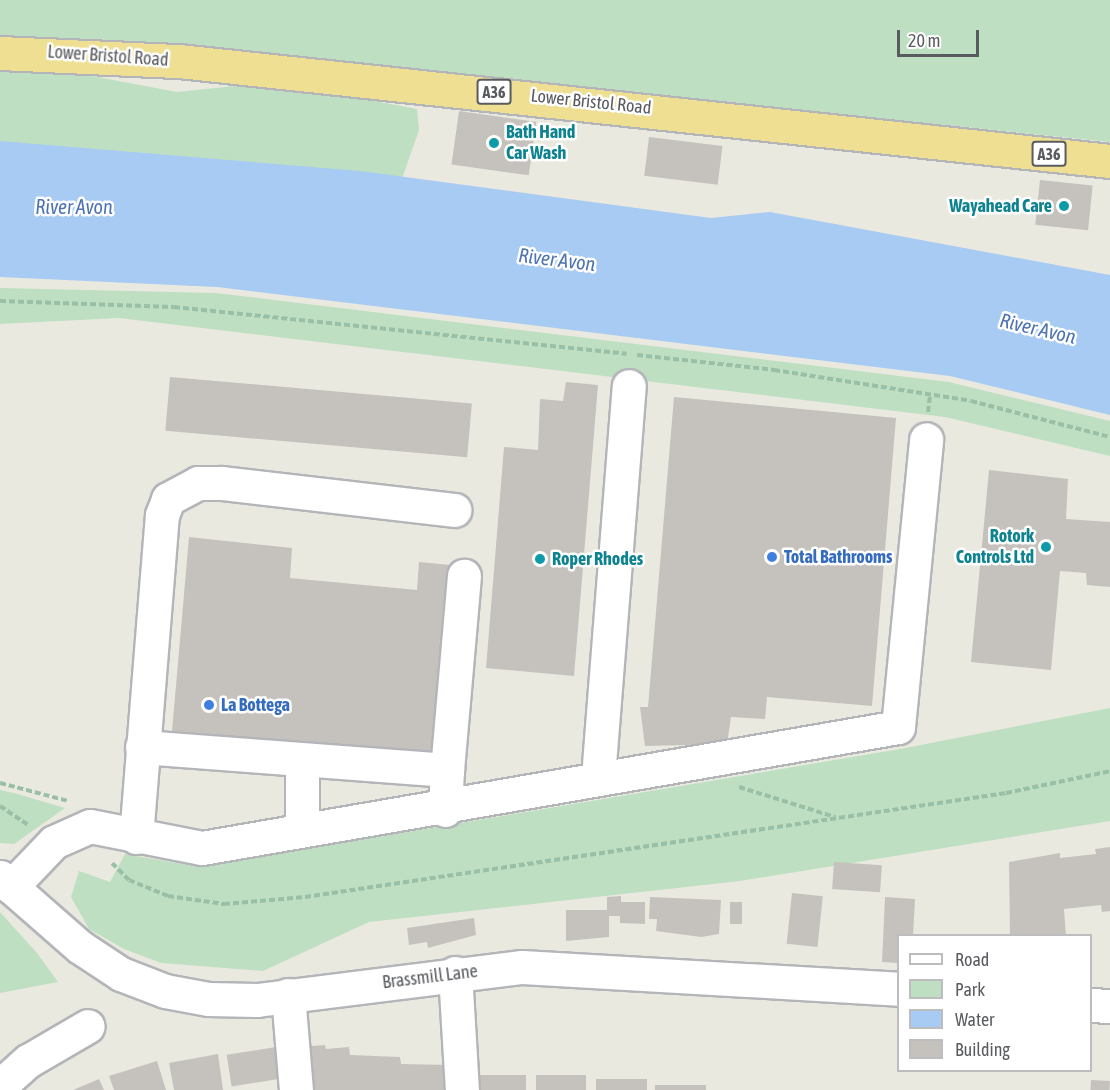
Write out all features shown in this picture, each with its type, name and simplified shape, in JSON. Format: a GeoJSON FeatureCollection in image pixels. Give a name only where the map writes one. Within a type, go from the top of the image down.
{"type":"FeatureCollection","features":[{"type":"Feature","properties":{"kind":"highway","name":"Lower Bristol Road"},"geometry":{"type":"LineString","coordinates":[[0,53],[179,61],[1110,161]]}},
{"type":"Feature","properties":{"kind":"street"},"geometry":{"type":"LineString","coordinates":[[598,777],[629,386]]}},
{"type":"Feature","properties":{"kind":"street"},"geometry":{"type":"LineString","coordinates":[[6,882],[54,842],[90,826],[136,837],[202,848],[302,830],[445,810],[598,777],[898,727],[927,424]]}},
{"type":"Feature","properties":{"kind":"street"},"geometry":{"type":"LineString","coordinates":[[136,837],[162,515],[180,489],[222,483],[454,510]]}},
{"type":"Feature","properties":{"kind":"street"},"geometry":{"type":"LineString","coordinates":[[445,810],[464,576]]}},
{"type":"Feature","properties":{"kind":"street"},"geometry":{"type":"LineString","coordinates":[[142,747],[302,761],[447,770]]}},
{"type":"Feature","properties":{"kind":"street"},"geometry":{"type":"LineString","coordinates":[[302,761],[302,830]]}},
{"type":"Feature","properties":{"kind":"street","name":"Brassmill Lane"},"geometry":{"type":"LineString","coordinates":[[6,882],[80,947],[120,974],[165,991],[236,1002],[455,973],[576,969],[897,988]]}},
{"type":"Feature","properties":{"kind":"street"},"geometry":{"type":"LineString","coordinates":[[455,973],[462,1090]]}},
{"type":"Feature","properties":{"kind":"street"},"geometry":{"type":"LineString","coordinates":[[288,995],[296,1090]]}},
{"type":"Feature","properties":{"kind":"street"},"geometry":{"type":"LineString","coordinates":[[1092,1005],[1110,1006]]}},
{"type":"Feature","properties":{"kind":"street"},"geometry":{"type":"LineString","coordinates":[[0,1086],[27,1061],[88,1026]]}},
{"type":"Feature","properties":{"kind":"path"},"geometry":{"type":"LineString","coordinates":[[0,301],[186,308],[774,370],[971,401],[1110,437]]}},
{"type":"Feature","properties":{"kind":"path"},"geometry":{"type":"LineString","coordinates":[[927,424],[930,396]]}},
{"type":"Feature","properties":{"kind":"path"},"geometry":{"type":"LineString","coordinates":[[119,868],[129,880],[168,896],[224,904],[305,897],[1006,793],[1110,771]]}},
{"type":"Feature","properties":{"kind":"path"},"geometry":{"type":"LineString","coordinates":[[0,783],[75,804],[90,826]]}},
{"type":"Feature","properties":{"kind":"path"},"geometry":{"type":"LineString","coordinates":[[731,785],[838,818]]}},
{"type":"Feature","properties":{"kind":"green space"},"geometry":{"type":"Polygon","coordinates":[[[0,0],[1110,0],[1110,142],[181,47],[0,39],[0,0]]]}},
{"type":"Feature","properties":{"kind":"green space"},"geometry":{"type":"Polygon","coordinates":[[[0,67],[76,73],[177,92],[273,82],[417,109],[419,130],[397,193],[0,160],[0,67]]]}},
{"type":"Feature","properties":{"kind":"green space"},"geometry":{"type":"Polygon","coordinates":[[[0,288],[216,293],[949,382],[1110,421],[1110,456],[945,417],[119,318],[0,324],[0,288]]]}},
{"type":"Feature","properties":{"kind":"green space"},"geometry":{"type":"Polygon","coordinates":[[[1110,708],[1110,821],[740,881],[369,922],[263,971],[161,963],[124,949],[89,929],[71,897],[79,871],[110,882],[125,854],[199,867],[900,749],[1110,708]]]}},
{"type":"Feature","properties":{"kind":"green space"},"geometry":{"type":"Polygon","coordinates":[[[0,790],[65,808],[14,844],[0,843],[0,790]]]}},
{"type":"Feature","properties":{"kind":"green space"},"geometry":{"type":"Polygon","coordinates":[[[0,912],[37,953],[58,982],[0,993],[0,912]]]}},
{"type":"Feature","properties":{"kind":"water","name":"River Avon"},"geometry":{"type":"Polygon","coordinates":[[[0,141],[360,171],[711,218],[770,212],[1110,275],[1110,415],[950,376],[217,287],[0,277],[0,141]]]}},
{"type":"Feature","properties":{"kind":"building","name":"Bath Hand Car Wash"},"geometry":{"type":"Polygon","coordinates":[[[459,111],[536,122],[529,175],[451,164],[459,111]]]}},
{"type":"Feature","properties":{"kind":"building"},"geometry":{"type":"Polygon","coordinates":[[[649,137],[722,146],[718,185],[644,176],[649,137]]]}},
{"type":"Feature","properties":{"kind":"building","name":"Wayahead Care"},"geometry":{"type":"Polygon","coordinates":[[[1040,180],[1093,186],[1088,230],[1035,225],[1040,180]]]}},
{"type":"Feature","properties":{"kind":"building"},"geometry":{"type":"Polygon","coordinates":[[[170,377],[472,403],[467,457],[165,431],[170,377]]]}},
{"type":"Feature","properties":{"kind":"building","name":"Roper Rhodes"},"geometry":{"type":"Polygon","coordinates":[[[566,382],[598,385],[574,676],[486,668],[504,447],[538,450],[540,399],[563,401],[566,382]]]}},
{"type":"Feature","properties":{"kind":"building","name":"Total Bathrooms"},"geometry":{"type":"Polygon","coordinates":[[[674,397],[896,418],[872,706],[767,697],[765,719],[731,717],[727,744],[645,746],[640,707],[648,707],[674,397]]]}},
{"type":"Feature","properties":{"kind":"building","name":"Rotork Controls Ltd"},"geometry":{"type":"Polygon","coordinates":[[[989,470],[1068,479],[1066,519],[1110,522],[1110,587],[1087,585],[1086,573],[1060,571],[1051,670],[971,662],[989,470]]]}},
{"type":"Feature","properties":{"kind":"building"},"geometry":{"type":"Polygon","coordinates":[[[189,537],[292,548],[290,578],[417,590],[419,562],[451,565],[434,757],[172,731],[189,537]]]}},
{"type":"Feature","properties":{"kind":"building"},"geometry":{"type":"Polygon","coordinates":[[[1110,847],[1110,911],[1102,912],[1101,905],[1064,909],[1066,934],[1010,934],[1009,862],[1060,853],[1060,858],[1096,854],[1095,849],[1110,847]]]}},
{"type":"Feature","properties":{"kind":"building"},"geometry":{"type":"Polygon","coordinates":[[[834,862],[882,865],[880,892],[832,889],[834,862]]]}},
{"type":"Feature","properties":{"kind":"building"},"geometry":{"type":"Polygon","coordinates":[[[792,893],[823,896],[817,947],[787,944],[792,893]]]}},
{"type":"Feature","properties":{"kind":"building"},"geometry":{"type":"Polygon","coordinates":[[[621,896],[621,902],[645,902],[645,924],[620,923],[620,916],[609,916],[609,937],[566,941],[566,910],[607,910],[607,897],[621,896]]]}},
{"type":"Feature","properties":{"kind":"building"},"geometry":{"type":"Polygon","coordinates":[[[650,897],[721,900],[719,934],[701,937],[656,931],[657,919],[649,919],[650,897]]]}},
{"type":"Feature","properties":{"kind":"building"},"geometry":{"type":"Polygon","coordinates":[[[885,897],[915,899],[913,934],[897,934],[897,963],[882,962],[885,897]]]}},
{"type":"Feature","properties":{"kind":"building"},"geometry":{"type":"Polygon","coordinates":[[[730,902],[742,902],[742,924],[730,924],[730,902]]]}},
{"type":"Feature","properties":{"kind":"building"},"geometry":{"type":"Polygon","coordinates":[[[474,918],[476,935],[428,948],[427,942],[409,945],[407,928],[474,918]]]}},
{"type":"Feature","properties":{"kind":"building"},"geometry":{"type":"Polygon","coordinates":[[[325,1045],[326,1049],[349,1047],[350,1055],[400,1057],[401,1064],[451,1065],[453,1090],[304,1090],[300,1047],[325,1045]]]}},
{"type":"Feature","properties":{"kind":"building"},"geometry":{"type":"Polygon","coordinates":[[[276,1047],[281,1079],[232,1086],[227,1055],[276,1047]]]}},
{"type":"Feature","properties":{"kind":"building"},"geometry":{"type":"Polygon","coordinates":[[[218,1054],[223,1090],[174,1090],[169,1063],[218,1054]]]}},
{"type":"Feature","properties":{"kind":"building"},"geometry":{"type":"Polygon","coordinates":[[[157,1061],[166,1090],[114,1090],[109,1076],[157,1061]]]}},
{"type":"Feature","properties":{"kind":"building"},"geometry":{"type":"Polygon","coordinates":[[[476,1075],[526,1075],[526,1090],[476,1090],[476,1075]]]}},
{"type":"Feature","properties":{"kind":"building"},"geometry":{"type":"Polygon","coordinates":[[[536,1075],[586,1075],[586,1090],[536,1090],[536,1075]]]}},
{"type":"Feature","properties":{"kind":"building"},"geometry":{"type":"Polygon","coordinates":[[[99,1079],[104,1090],[73,1090],[99,1079]]]}},
{"type":"Feature","properties":{"kind":"building"},"geometry":{"type":"Polygon","coordinates":[[[596,1079],[647,1079],[647,1090],[596,1090],[596,1079]]]}},
{"type":"Feature","properties":{"kind":"building"},"geometry":{"type":"Polygon","coordinates":[[[1091,1080],[1110,1081],[1110,1090],[1090,1090],[1091,1080]]]}},
{"type":"Feature","properties":{"kind":"building"},"geometry":{"type":"Polygon","coordinates":[[[655,1085],[706,1085],[706,1090],[655,1090],[655,1085]]]}},
{"type":"Feature","properties":{"kind":"place","name":"Bath Hand Car Wash"},"geometry":{"type":"Point","coordinates":[494,143]}},
{"type":"Feature","properties":{"kind":"place","name":"Wayahead Care"},"geometry":{"type":"Point","coordinates":[1064,206]}},
{"type":"Feature","properties":{"kind":"place","name":"Rotork Controls Ltd"},"geometry":{"type":"Point","coordinates":[1046,547]}},
{"type":"Feature","properties":{"kind":"place","name":"Total Bathrooms"},"geometry":{"type":"Point","coordinates":[772,557]}},
{"type":"Feature","properties":{"kind":"place","name":"Roper Rhodes"},"geometry":{"type":"Point","coordinates":[540,559]}},
{"type":"Feature","properties":{"kind":"place","name":"La Bottega"},"geometry":{"type":"Point","coordinates":[209,705]}}]}
